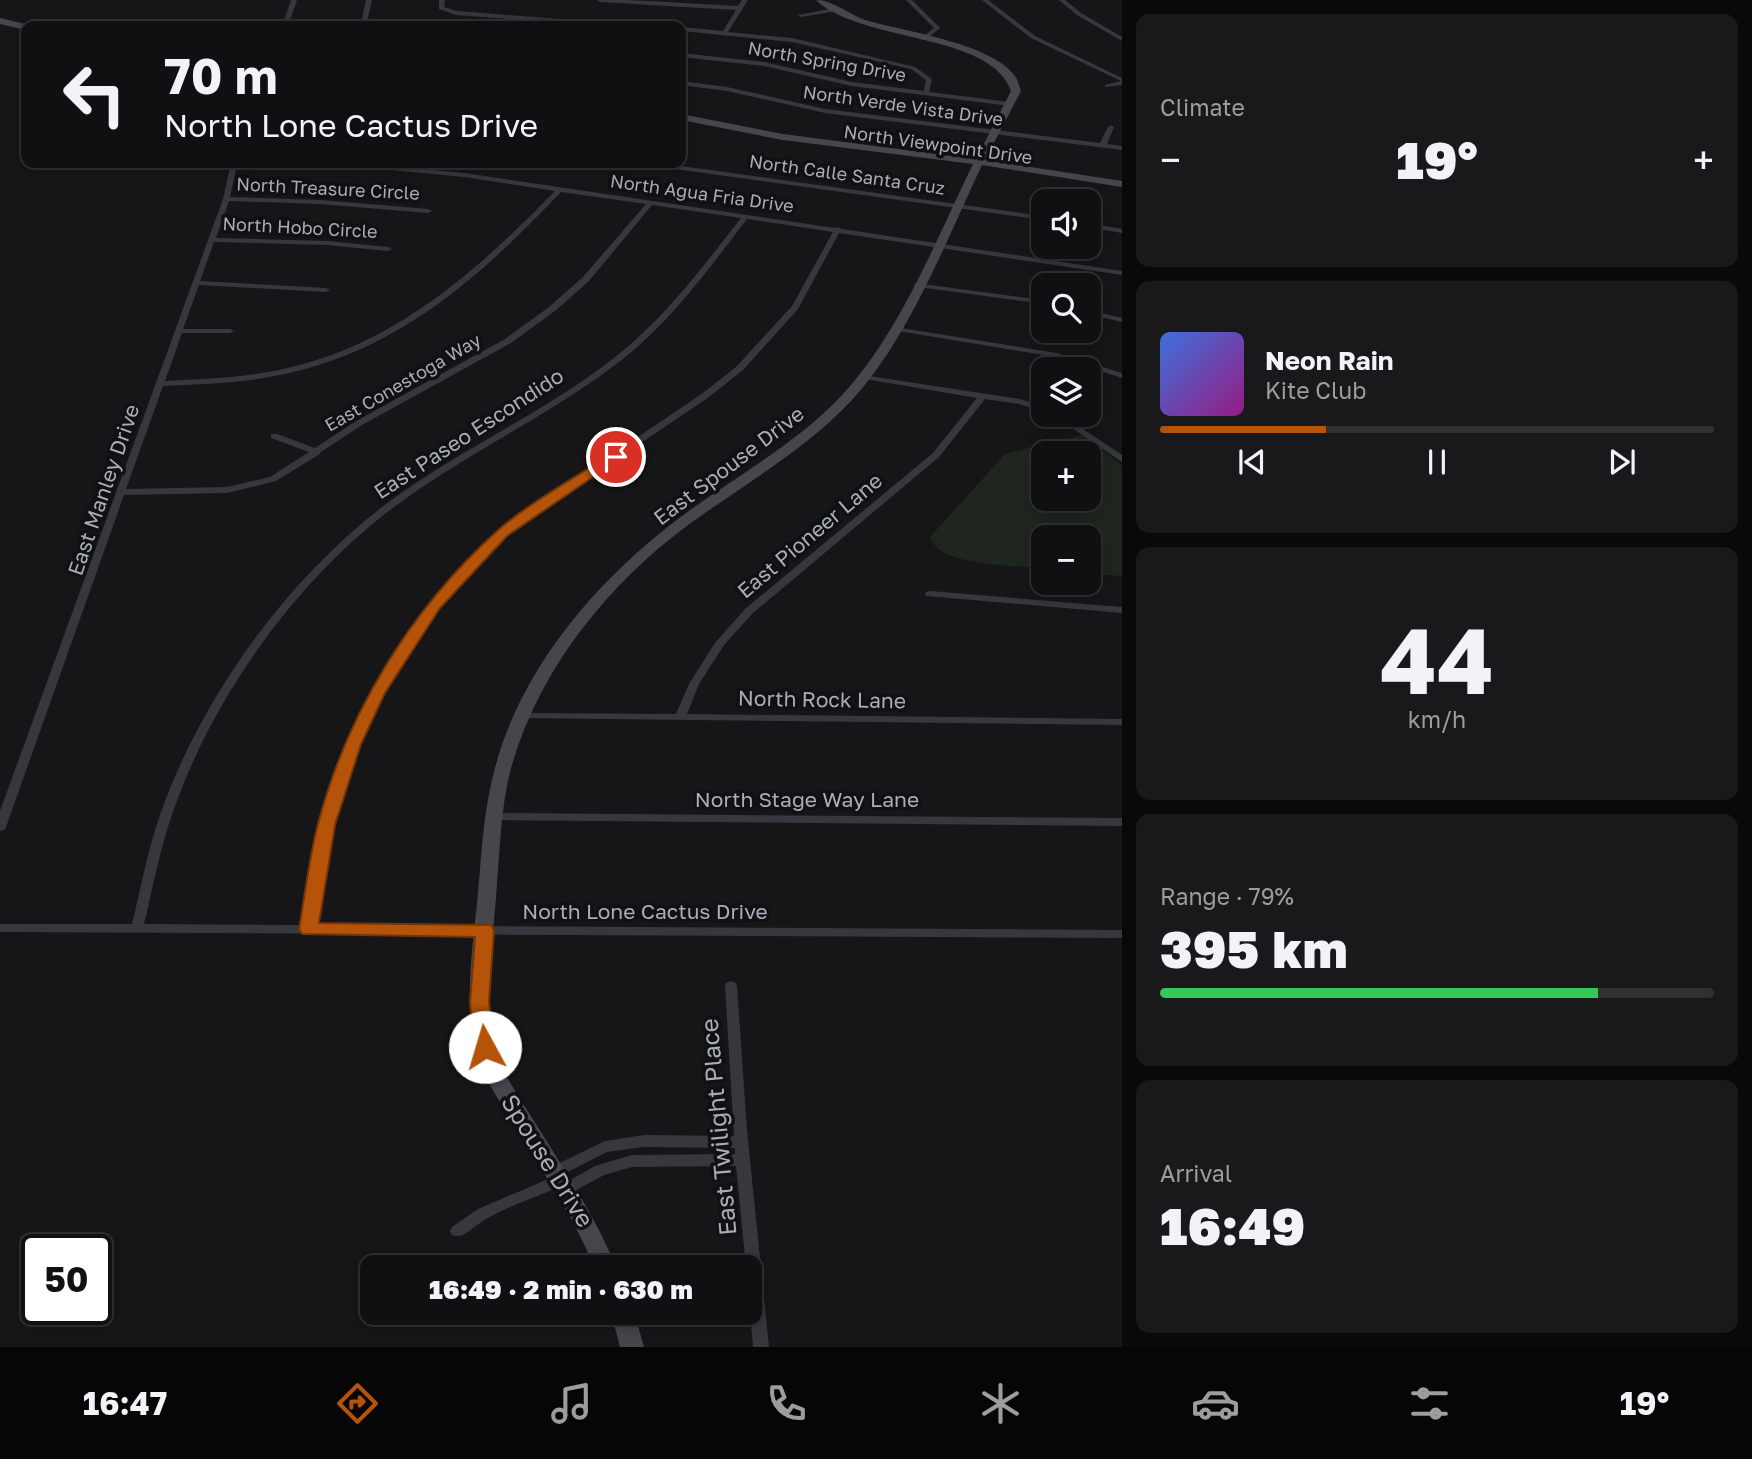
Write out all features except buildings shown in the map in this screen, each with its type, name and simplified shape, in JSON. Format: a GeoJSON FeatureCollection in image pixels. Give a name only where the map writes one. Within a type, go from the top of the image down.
{"type":"FeatureCollection","features":[{"type":"Feature","properties":{"kind":"main road"},"geometry":{"type":"LineString","coordinates":[[820,0],[861,21],[984,57],[1010,74],[1016,82],[1010,104]]}},
{"type":"Feature","properties":{"kind":"main road"},"geometry":{"type":"LineString","coordinates":[[0,22],[21,26]]}},
{"type":"Feature","properties":{"kind":"main road","name":"East Spouse Drive"},"geometry":{"type":"LineString","coordinates":[[485,930],[497,788],[521,716],[541,677],[568,637],[619,578],[680,525],[778,459],[865,377],[898,329],[1010,104]]}},
{"type":"Feature","properties":{"kind":"main road","name":"North Viewpoint Drive"},"geometry":{"type":"LineString","coordinates":[[686,119],[750,131],[804,146],[978,164],[1122,184]]}},
{"type":"Feature","properties":{"kind":"main road","name":"North Viewpoint Drive"},"geometry":{"type":"LineString","coordinates":[[978,164],[1122,190]]}},
{"type":"Feature","properties":{"kind":"main road","name":"Spouse Drive"},"geometry":{"type":"LineString","coordinates":[[485,930],[480,1002],[485,1047],[499,1083],[591,1232],[601,1255]]}},
{"type":"Feature","properties":{"kind":"main road"},"geometry":{"type":"LineString","coordinates":[[626,1325],[632,1347]]}},
{"type":"Feature","properties":{"kind":"street"},"geometry":{"type":"LineString","coordinates":[[287,21],[295,0]]}},
{"type":"Feature","properties":{"kind":"street"},"geometry":{"type":"LineString","coordinates":[[366,21],[369,0]]}},
{"type":"Feature","properties":{"kind":"street"},"geometry":{"type":"LineString","coordinates":[[442,0],[441,8],[456,13],[559,21]]}},
{"type":"Feature","properties":{"kind":"street"},"geometry":{"type":"LineString","coordinates":[[600,0],[738,8]]}},
{"type":"Feature","properties":{"kind":"street"},"geometry":{"type":"LineString","coordinates":[[725,32],[745,0]]}},
{"type":"Feature","properties":{"kind":"street"},"geometry":{"type":"LineString","coordinates":[[909,0],[937,28],[923,38]]}},
{"type":"Feature","properties":{"kind":"street"},"geometry":{"type":"LineString","coordinates":[[985,0],[1033,37],[1122,81]]}},
{"type":"Feature","properties":{"kind":"street"},"geometry":{"type":"LineString","coordinates":[[1062,0],[1079,14],[1122,39]]}},
{"type":"Feature","properties":{"kind":"street"},"geometry":{"type":"LineString","coordinates":[[801,15],[835,9]]}},
{"type":"Feature","properties":{"kind":"street"},"geometry":{"type":"LineString","coordinates":[[686,29],[815,44],[913,68],[929,79],[926,93]]}},
{"type":"Feature","properties":{"kind":"street","name":"North Spring Drive"},"geometry":{"type":"LineString","coordinates":[[686,56],[764,64],[852,84],[1010,104]]}},
{"type":"Feature","properties":{"kind":"street"},"geometry":{"type":"LineString","coordinates":[[1107,86],[1122,81]]}},
{"type":"Feature","properties":{"kind":"street","name":"North Verde Vista Drive"},"geometry":{"type":"LineString","coordinates":[[686,84],[727,89],[825,111],[1122,148]]}},
{"type":"Feature","properties":{"kind":"street"},"geometry":{"type":"LineString","coordinates":[[1104,145],[1111,127]]}},
{"type":"Feature","properties":{"kind":"street","name":"East Manley Drive"},"geometry":{"type":"LineString","coordinates":[[0,827],[123,492],[226,199],[233,168]]}},
{"type":"Feature","properties":{"kind":"street","name":"North Agua Fria Drive"},"geometry":{"type":"LineString","coordinates":[[378,168],[560,189],[1122,273]]}},
{"type":"Feature","properties":{"kind":"street","name":"North Calle Santa Cruz"},"geometry":{"type":"LineString","coordinates":[[683,168],[1031,216]]}},
{"type":"Feature","properties":{"kind":"street"},"geometry":{"type":"LineString","coordinates":[[159,384],[259,376],[305,367],[383,335],[423,313],[463,285],[496,257],[560,189]]}},
{"type":"Feature","properties":{"kind":"street","name":"North Treasure Circle"},"geometry":{"type":"LineString","coordinates":[[226,199],[320,202],[428,211]]}},
{"type":"Feature","properties":{"kind":"street","name":"East Conestoga Way"},"geometry":{"type":"LineString","coordinates":[[123,492],[200,492],[250,486],[273,479],[359,423],[508,341],[552,309],[586,279],[651,202]]}},
{"type":"Feature","properties":{"kind":"street","name":"East Paseo Escondido"},"geometry":{"type":"LineString","coordinates":[[137,929],[172,798],[199,739],[223,693],[261,635],[308,579],[360,529],[417,486],[607,368],[657,327],[746,216]]}},
{"type":"Feature","properties":{"kind":"street"},"geometry":{"type":"LineString","coordinates":[[1101,227],[1122,231]]}},
{"type":"Feature","properties":{"kind":"street"},"geometry":{"type":"LineString","coordinates":[[308,929],[326,825],[353,744],[377,693],[435,605],[502,533],[706,395],[740,368],[795,307],[838,229]]}},
{"type":"Feature","properties":{"kind":"street","name":"North Hobo Circle"},"geometry":{"type":"LineString","coordinates":[[211,240],[327,243],[388,249]]}},
{"type":"Feature","properties":{"kind":"street"},"geometry":{"type":"LineString","coordinates":[[196,283],[326,290]]}},
{"type":"Feature","properties":{"kind":"street"},"geometry":{"type":"LineString","coordinates":[[918,285],[1031,300]]}},
{"type":"Feature","properties":{"kind":"street"},"geometry":{"type":"LineString","coordinates":[[1101,315],[1122,320]]}},
{"type":"Feature","properties":{"kind":"street"},"geometry":{"type":"LineString","coordinates":[[898,329],[1057,355],[1122,376]]}},
{"type":"Feature","properties":{"kind":"street"},"geometry":{"type":"LineString","coordinates":[[178,331],[230,331]]}},
{"type":"Feature","properties":{"kind":"street"},"geometry":{"type":"LineString","coordinates":[[865,377],[1031,406]]}},
{"type":"Feature","properties":{"kind":"street","name":"East Pioneer Lane"},"geometry":{"type":"LineString","coordinates":[[680,718],[694,684],[727,635],[749,611],[936,454],[982,397]]}},
{"type":"Feature","properties":{"kind":"street"},"geometry":{"type":"LineString","coordinates":[[1075,427],[1122,459]]}},
{"type":"Feature","properties":{"kind":"street"},"geometry":{"type":"LineString","coordinates":[[274,436],[317,452]]}},
{"type":"Feature","properties":{"kind":"street"},"geometry":{"type":"LineString","coordinates":[[930,594],[1122,610]]}},
{"type":"Feature","properties":{"kind":"street","name":"North Rock Lane"},"geometry":{"type":"LineString","coordinates":[[521,716],[1122,722]]}},
{"type":"Feature","properties":{"kind":"street","name":"North Stage Way Lane"},"geometry":{"type":"LineString","coordinates":[[493,817],[1122,822]]}},
{"type":"Feature","properties":{"kind":"street","name":"North Lone Cactus Drive"},"geometry":{"type":"LineString","coordinates":[[0,928],[1122,934]]}},
{"type":"Feature","properties":{"kind":"street","name":"East Twilight Place"},"geometry":{"type":"LineString","coordinates":[[731,986],[741,1142],[761,1347]]}},
{"type":"Feature","properties":{"kind":"street"},"geometry":{"type":"LineString","coordinates":[[559,1181],[605,1147],[644,1141],[741,1142]]}},
{"type":"Feature","properties":{"kind":"street"},"geometry":{"type":"LineString","coordinates":[[457,1231],[483,1213],[559,1181],[632,1161],[743,1160]]}},
{"type":"Feature","properties":{"kind":"shaded area"},"geometry":{"type":"Polygon","coordinates":[[[1082,435],[1090,441],[1058,441],[1082,435]]]}},
{"type":"Feature","properties":{"kind":"shaded area"},"geometry":{"type":"Polygon","coordinates":[[[1031,448],[1031,511],[1101,511],[1101,449],[1122,465],[1122,576],[1101,575],[1101,525],[1031,525],[1031,568],[962,559],[936,547],[930,537],[1005,454],[1031,448]]]}},
{"type":"Feature","properties":{"kind":"route"},"geometry":{"type":"LineString","coordinates":[[485,1047],[480,1002],[485,930],[308,929],[326,825],[353,744],[377,693],[435,605],[502,533],[616,457]]}}]}
